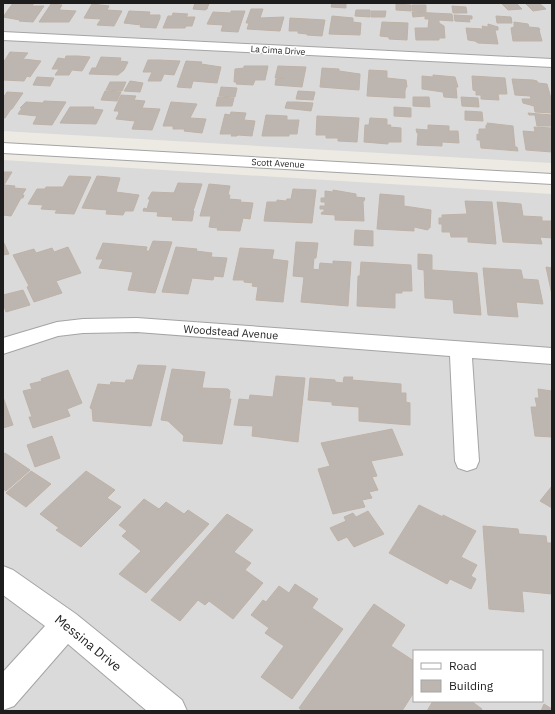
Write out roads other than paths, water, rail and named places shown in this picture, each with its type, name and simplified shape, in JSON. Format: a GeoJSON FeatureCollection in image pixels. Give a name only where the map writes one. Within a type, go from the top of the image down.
{"type":"FeatureCollection","features":[{"type":"Feature","properties":{"kind":"street","name":"La Cima Drive"},"geometry":{"type":"LineString","coordinates":[[3,36],[552,63]]}},
{"type":"Feature","properties":{"kind":"street","name":"Scott Avenue"},"geometry":{"type":"LineString","coordinates":[[3,148],[552,179]]}},
{"type":"Feature","properties":{"kind":"street","name":"Woodstead Avenue"},"geometry":{"type":"LineString","coordinates":[[3,346],[57,329],[83,326],[136,325],[552,356]]}},
{"type":"Feature","properties":{"kind":"street"},"geometry":{"type":"LineString","coordinates":[[461,350],[467,461]]}},
{"type":"Feature","properties":{"kind":"street","name":"Messina Drive"},"geometry":{"type":"LineString","coordinates":[[3,579],[66,624],[171,711]]}},
{"type":"Feature","properties":{"kind":"street"},"geometry":{"type":"LineString","coordinates":[[3,695],[66,624]]}}]}
